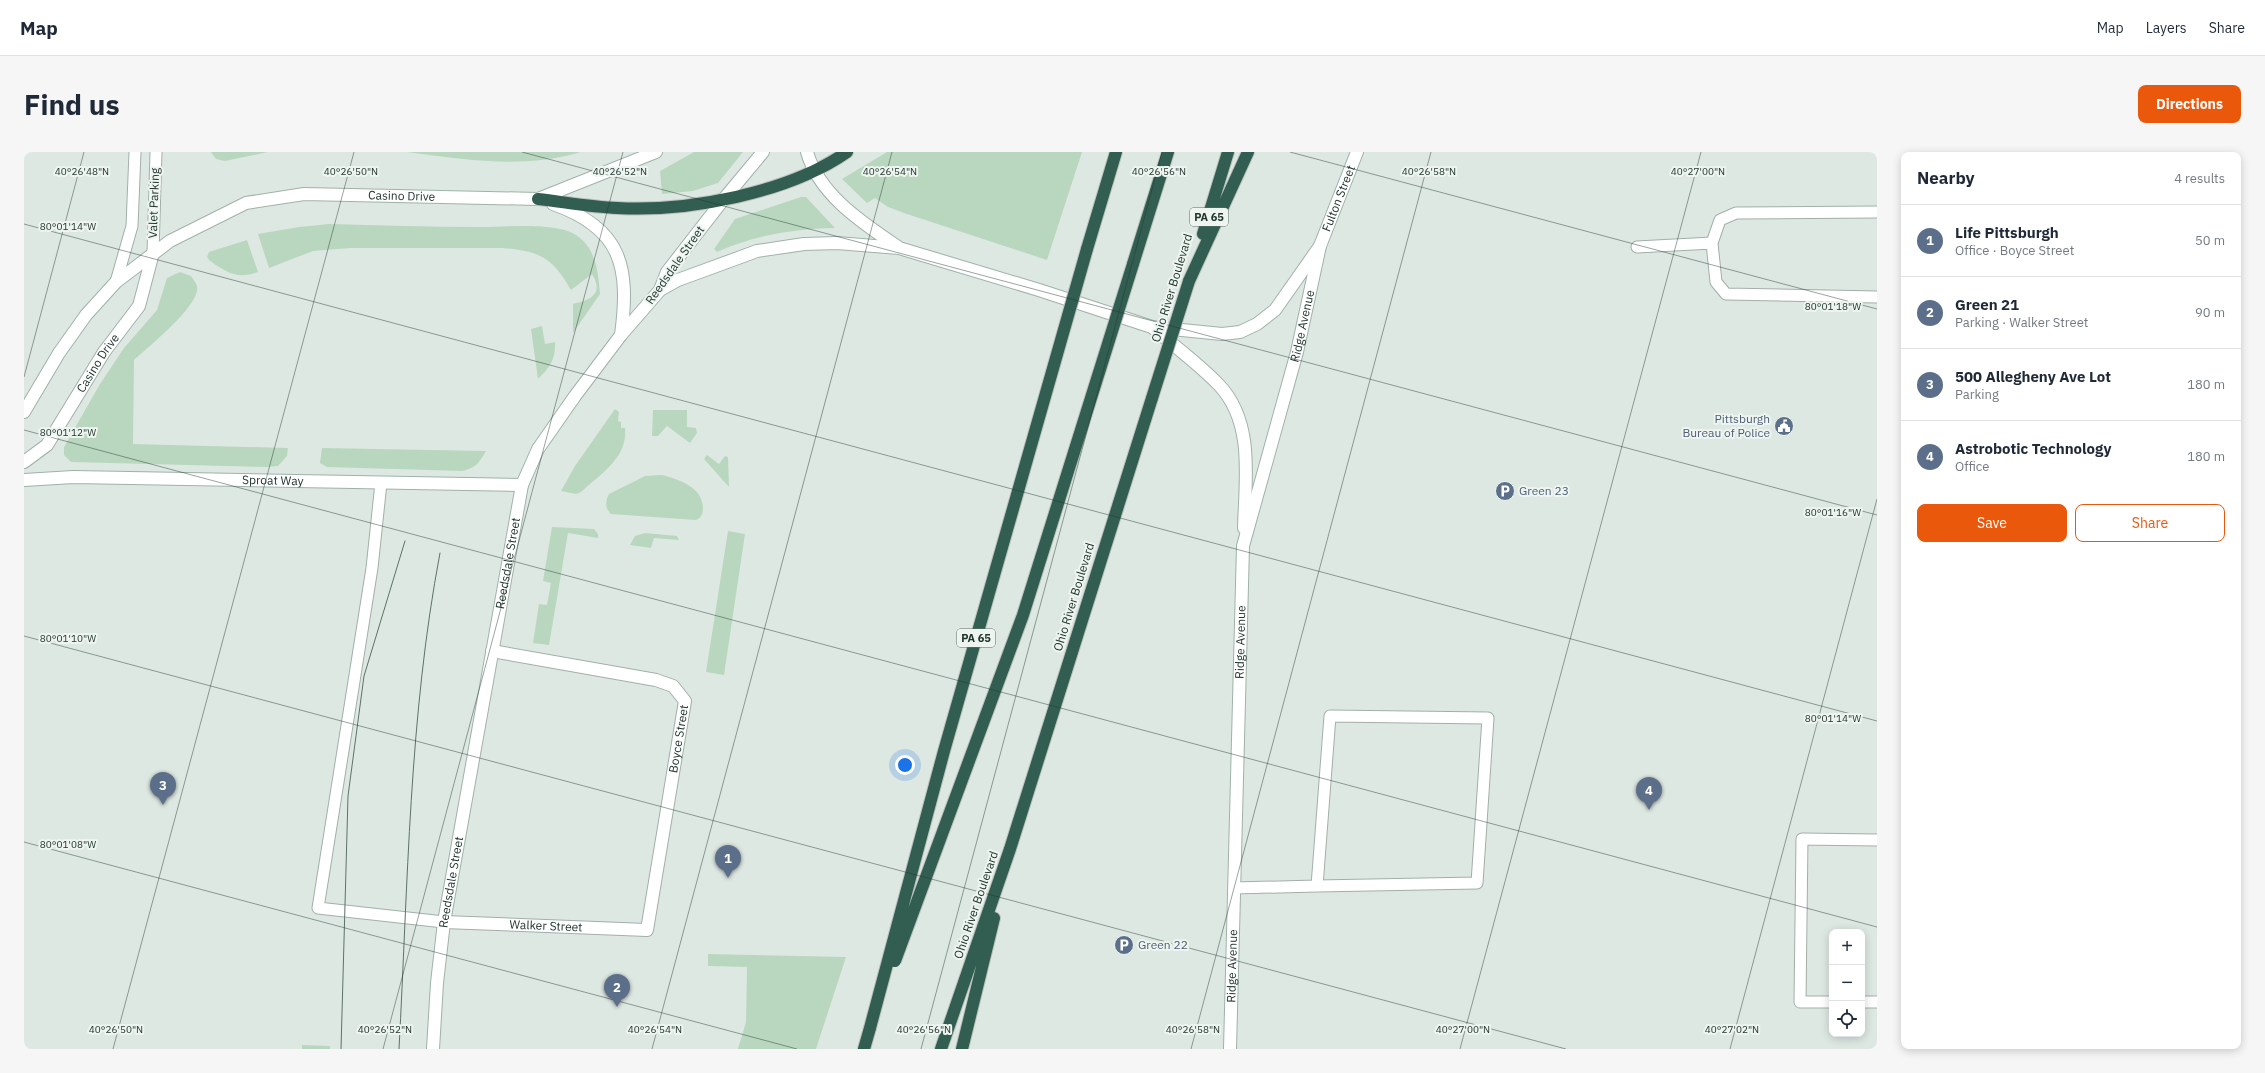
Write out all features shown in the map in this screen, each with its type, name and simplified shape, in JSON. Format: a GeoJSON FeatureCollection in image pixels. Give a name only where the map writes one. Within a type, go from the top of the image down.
{"type":"FeatureCollection","features":[{"type":"Feature","properties":{"kind":"highway"},"geometry":{"type":"LineString","coordinates":[[538,199],[616,208],[654,208],[723,200],[754,193],[814,170],[847,152]]}},
{"type":"Feature","properties":{"kind":"highway","name":"PA 65"},"geometry":{"type":"LineString","coordinates":[[864,1049],[944,751],[1116,152]]}},
{"type":"Feature","properties":{"kind":"highway"},"geometry":{"type":"LineString","coordinates":[[870,1028],[1023,616],[1168,152]]}},
{"type":"Feature","properties":{"kind":"highway","name":"Ohio River Boulevard"},"geometry":{"type":"LineString","coordinates":[[941,1049],[1010,849],[1189,281],[1228,152]]}},
{"type":"Feature","properties":{"kind":"highway"},"geometry":{"type":"LineString","coordinates":[[1189,281],[1248,152]]}},
{"type":"Feature","properties":{"kind":"highway"},"geometry":{"type":"LineString","coordinates":[[962,1049],[1010,849]]}},
{"type":"Feature","properties":{"kind":"main road","name":"Casino Drive"},"geometry":{"type":"LineString","coordinates":[[24,412],[59,353],[86,315],[116,282],[153,254],[189,230],[246,203],[304,194],[538,199],[656,152]]}},
{"type":"Feature","properties":{"kind":"main road","name":"Reedsdale Street"},"geometry":{"type":"LineString","coordinates":[[433,1049],[437,983],[444,922],[522,485],[538,449],[621,335],[660,290],[667,272],[723,200],[763,152]]}},
{"type":"Feature","properties":{"kind":"main road"},"geometry":{"type":"LineString","coordinates":[[807,152],[814,170],[845,208],[863,224],[898,248]]}},
{"type":"Feature","properties":{"kind":"main road","name":"Fulton Street"},"geometry":{"type":"LineString","coordinates":[[1320,246],[1357,152]]}},
{"type":"Feature","properties":{"kind":"main road"},"geometry":{"type":"LineString","coordinates":[[538,199],[575,211],[601,230],[615,247],[624,286],[625,306],[621,335]]}},
{"type":"Feature","properties":{"kind":"main road"},"geometry":{"type":"LineString","coordinates":[[660,290],[678,280],[757,251],[804,244],[837,243],[898,248],[1040,290],[1152,327],[1222,334],[1240,332],[1257,324],[1275,310],[1320,246]]}},
{"type":"Feature","properties":{"kind":"main road","name":"Ridge Avenue"},"geometry":{"type":"LineString","coordinates":[[1230,1049],[1244,546],[1297,352],[1320,246]]}},
{"type":"Feature","properties":{"kind":"main road","name":"Casino Drive"},"geometry":{"type":"LineString","coordinates":[[24,462],[47,445],[104,352],[139,306],[153,254]]}},
{"type":"Feature","properties":{"kind":"main road"},"geometry":{"type":"LineString","coordinates":[[1152,327],[1220,386],[1239,418],[1245,442],[1244,546]]}},
{"type":"Feature","properties":{"kind":"main road","name":"Sproat Way"},"geometry":{"type":"LineString","coordinates":[[24,480],[73,477],[522,485]]}},
{"type":"Feature","properties":{"kind":"main road","name":"Boyce Street"},"geometry":{"type":"LineString","coordinates":[[492,651],[656,680],[674,686],[685,701],[647,930]]}},
{"type":"Feature","properties":{"kind":"main road","name":"Walker Street"},"geometry":{"type":"LineString","coordinates":[[444,922],[647,930]]}},
{"type":"Feature","properties":{"kind":"lane","name":"Valet Parking"},"geometry":{"type":"LineString","coordinates":[[116,282],[132,226],[135,152]]}},
{"type":"Feature","properties":{"kind":"lane","name":"Valet Parking"},"geometry":{"type":"LineString","coordinates":[[153,254],[156,152]]}},
{"type":"Feature","properties":{"kind":"lane"},"geometry":{"type":"LineString","coordinates":[[1877,212],[1736,213],[1720,220],[1712,243],[1716,282],[1726,294],[1877,297]]}},
{"type":"Feature","properties":{"kind":"lane"},"geometry":{"type":"LineString","coordinates":[[1637,247],[1712,243]]}},
{"type":"Feature","properties":{"kind":"lane"},"geometry":{"type":"LineString","coordinates":[[381,483],[372,568],[318,908],[444,922]]}},
{"type":"Feature","properties":{"kind":"lane"},"geometry":{"type":"LineString","coordinates":[[1234,888],[1477,883],[1488,718],[1330,716],[1317,886]]}},
{"type":"Feature","properties":{"kind":"lane"},"geometry":{"type":"LineString","coordinates":[[1829,1002],[1800,1002],[1802,839],[1877,840]]}},
{"type":"Feature","properties":{"kind":"lane"},"geometry":{"type":"LineString","coordinates":[[1865,1002],[1877,1002]]}},
{"type":"Feature","properties":{"kind":"green space"},"geometry":{"type":"Polygon","coordinates":[[[211,152],[268,152],[225,161],[216,159],[211,152]]]}},
{"type":"Feature","properties":{"kind":"green space"},"geometry":{"type":"Polygon","coordinates":[[[407,152],[581,152],[560,157],[516,162],[451,158],[407,152]]]}},
{"type":"Feature","properties":{"kind":"green space"},"geometry":{"type":"Polygon","coordinates":[[[694,152],[743,152],[718,183],[693,191],[662,194],[660,171],[694,152]]]}},
{"type":"Feature","properties":{"kind":"green space"},"geometry":{"type":"Polygon","coordinates":[[[887,152],[1082,152],[1047,260],[904,213],[888,207],[875,198],[867,203],[842,179],[887,152]]]}},
{"type":"Feature","properties":{"kind":"green space"},"geometry":{"type":"Polygon","coordinates":[[[801,197],[806,197],[835,228],[775,234],[746,241],[717,252],[714,249],[735,219],[801,197]]]}},
{"type":"Feature","properties":{"kind":"green space"},"geometry":{"type":"Polygon","coordinates":[[[329,224],[463,227],[530,226],[557,228],[576,235],[588,246],[597,269],[600,294],[573,333],[573,304],[590,298],[596,291],[597,287],[592,274],[571,290],[558,270],[551,263],[536,254],[527,252],[503,248],[351,248],[313,251],[269,268],[258,234],[299,227],[329,224]]]}},
{"type":"Feature","properties":{"kind":"green space"},"geometry":{"type":"Polygon","coordinates":[[[247,240],[258,272],[244,275],[232,274],[209,260],[207,257],[209,252],[247,240]]]}},
{"type":"Feature","properties":{"kind":"green space"},"geometry":{"type":"Polygon","coordinates":[[[180,272],[191,276],[197,286],[196,294],[191,304],[183,314],[134,360],[133,444],[288,448],[287,456],[278,466],[266,467],[71,462],[64,455],[64,447],[100,384],[124,348],[157,310],[167,278],[180,272]]]}},
{"type":"Feature","properties":{"kind":"green space"},"geometry":{"type":"Polygon","coordinates":[[[542,326],[545,344],[555,342],[555,348],[551,362],[546,371],[538,379],[531,329],[542,326]]]}},
{"type":"Feature","properties":{"kind":"green space"},"geometry":{"type":"Polygon","coordinates":[[[615,409],[619,412],[618,421],[621,422],[621,428],[625,428],[625,439],[617,457],[604,472],[581,492],[576,494],[561,491],[575,466],[615,409]]]}},
{"type":"Feature","properties":{"kind":"green space"},"geometry":{"type":"Polygon","coordinates":[[[653,410],[687,410],[687,427],[696,428],[697,433],[690,443],[667,426],[658,436],[652,436],[653,410]]]}},
{"type":"Feature","properties":{"kind":"green space"},"geometry":{"type":"Polygon","coordinates":[[[322,448],[486,451],[477,464],[462,471],[327,467],[320,463],[322,448]]]}},
{"type":"Feature","properties":{"kind":"green space"},"geometry":{"type":"Polygon","coordinates":[[[707,455],[719,464],[725,456],[728,457],[729,487],[704,459],[707,455]]]}},
{"type":"Feature","properties":{"kind":"green space"},"geometry":{"type":"Polygon","coordinates":[[[662,475],[682,482],[694,489],[702,501],[702,514],[699,518],[696,520],[611,514],[609,512],[606,505],[609,494],[645,476],[662,475]]]}},
{"type":"Feature","properties":{"kind":"green space"},"geometry":{"type":"Polygon","coordinates":[[[552,527],[594,529],[598,534],[598,538],[568,533],[549,645],[533,643],[539,604],[547,605],[551,583],[543,581],[552,527]]]}},
{"type":"Feature","properties":{"kind":"green space"},"geometry":{"type":"Polygon","coordinates":[[[728,531],[745,534],[724,675],[706,672],[728,531]]]}},
{"type":"Feature","properties":{"kind":"green space"},"geometry":{"type":"Polygon","coordinates":[[[645,533],[677,536],[679,540],[654,538],[651,548],[630,545],[635,536],[645,533]]]}},
{"type":"Feature","properties":{"kind":"green space"},"geometry":{"type":"Polygon","coordinates":[[[708,954],[846,957],[816,1049],[738,1049],[746,1022],[747,967],[708,966],[708,954]]]}},
{"type":"Feature","properties":{"kind":"green space"},"geometry":{"type":"Polygon","coordinates":[[[302,1045],[330,1046],[330,1049],[302,1049],[302,1045]]]}},
{"type":"Feature","properties":{"kind":"tram line"},"geometry":{"type":"LineString","coordinates":[[341,1049],[348,796],[364,676],[405,541]]}},
{"type":"Feature","properties":{"kind":"tram line"},"geometry":{"type":"LineString","coordinates":[[399,1049],[411,800],[416,738],[430,614],[440,553]]}},
{"type":"Feature","properties":{"kind":"place","name":"Pittsburgh Bureau of Police"},"geometry":{"type":"Point","coordinates":[1784,426]}},
{"type":"Feature","properties":{"kind":"place","name":"Green 23"},"geometry":{"type":"Point","coordinates":[1505,491]}},
{"type":"Feature","properties":{"kind":"place","name":"500 Allegheny Ave Lot"},"geometry":{"type":"Point","coordinates":[163,805]}},
{"type":"Feature","properties":{"kind":"place","name":"Astrobotic Technology"},"geometry":{"type":"Point","coordinates":[1649,810]}},
{"type":"Feature","properties":{"kind":"place","name":"Life Pittsburgh"},"geometry":{"type":"Point","coordinates":[728,878]}},
{"type":"Feature","properties":{"kind":"place","name":"Green 22"},"geometry":{"type":"Point","coordinates":[1124,945]}},
{"type":"Feature","properties":{"kind":"place","name":"Green 21"},"geometry":{"type":"Point","coordinates":[617,1007]}}]}
